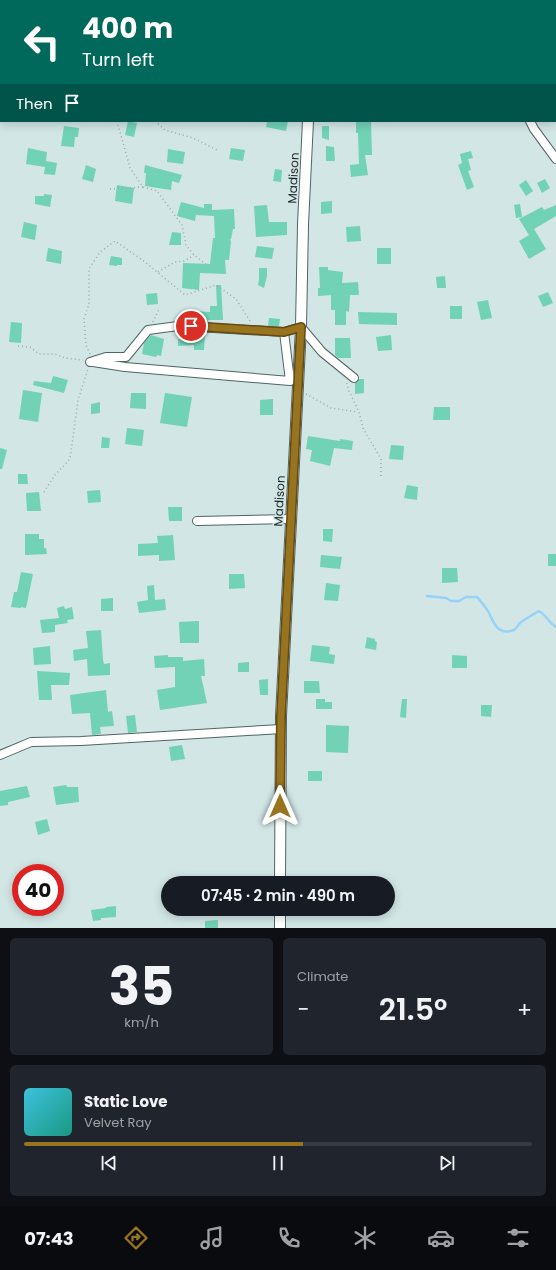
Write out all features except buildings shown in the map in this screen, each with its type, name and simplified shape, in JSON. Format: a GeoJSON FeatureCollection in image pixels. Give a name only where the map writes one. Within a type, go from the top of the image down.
{"type":"FeatureCollection","features":[{"type":"Feature","properties":{"kind":"street","name":"Madison"},"geometry":{"type":"LineString","coordinates":[[280,876],[281,729],[301,327],[303,224],[308,122]]}},
{"type":"Feature","properties":{"kind":"street"},"geometry":{"type":"LineString","coordinates":[[530,122],[556,159]]}},
{"type":"Feature","properties":{"kind":"street"},"geometry":{"type":"LineString","coordinates":[[90,362],[106,357],[126,357],[150,329],[178,326],[284,332],[301,327],[322,352],[354,378]]}},
{"type":"Feature","properties":{"kind":"street"},"geometry":{"type":"LineString","coordinates":[[90,362],[124,367],[290,381],[284,332]]}},
{"type":"Feature","properties":{"kind":"street"},"geometry":{"type":"LineString","coordinates":[[197,521],[291,519]]}},
{"type":"Feature","properties":{"kind":"street"},"geometry":{"type":"LineString","coordinates":[[0,755],[31,742],[81,741],[281,729]]}},
{"type":"Feature","properties":{"kind":"street"},"geometry":{"type":"LineString","coordinates":[[280,916],[280,928]]}},
{"type":"Feature","properties":{"kind":"path"},"geometry":{"type":"LineString","coordinates":[[117,122],[130,168],[143,187]]}},
{"type":"Feature","properties":{"kind":"path"},"geometry":{"type":"LineString","coordinates":[[156,122],[165,130],[192,138],[217,150]]}},
{"type":"Feature","properties":{"kind":"path"},"geometry":{"type":"LineString","coordinates":[[110,189],[143,187],[157,191],[182,225],[186,245],[194,255],[206,264]]}},
{"type":"Feature","properties":{"kind":"path"},"geometry":{"type":"LineString","coordinates":[[44,492],[55,475],[70,459],[78,400],[90,362],[90,353],[86,345],[84,319],[89,304],[89,269],[100,252],[115,241],[158,272],[185,295],[216,286],[236,299],[255,330]]}},
{"type":"Feature","properties":{"kind":"path"},"geometry":{"type":"LineString","coordinates":[[158,272],[175,262],[184,261],[194,255]]}},
{"type":"Feature","properties":{"kind":"path"},"geometry":{"type":"LineString","coordinates":[[150,329],[159,309]]}},
{"type":"Feature","properties":{"kind":"path"},"geometry":{"type":"LineString","coordinates":[[18,346],[30,347],[39,354],[55,354],[65,358],[80,359],[90,362]]}},
{"type":"Feature","properties":{"kind":"path"},"geometry":{"type":"LineString","coordinates":[[346,371],[348,390],[359,412],[363,428],[381,459],[381,479]]}},
{"type":"Feature","properties":{"kind":"path"},"geometry":{"type":"LineString","coordinates":[[298,389],[331,408],[359,412]]}},
{"type":"Feature","properties":{"kind":"waterway"},"geometry":{"type":"LineString","coordinates":[[427,596],[446,598],[451,601],[459,601],[466,597],[477,597],[497,628],[504,631],[514,630],[522,621],[539,611],[556,627]]}},
{"type":"Feature","properties":{"kind":"route"},"geometry":{"type":"LineString","coordinates":[[191,326],[284,332],[301,327],[281,716],[280,806]]}}]}
